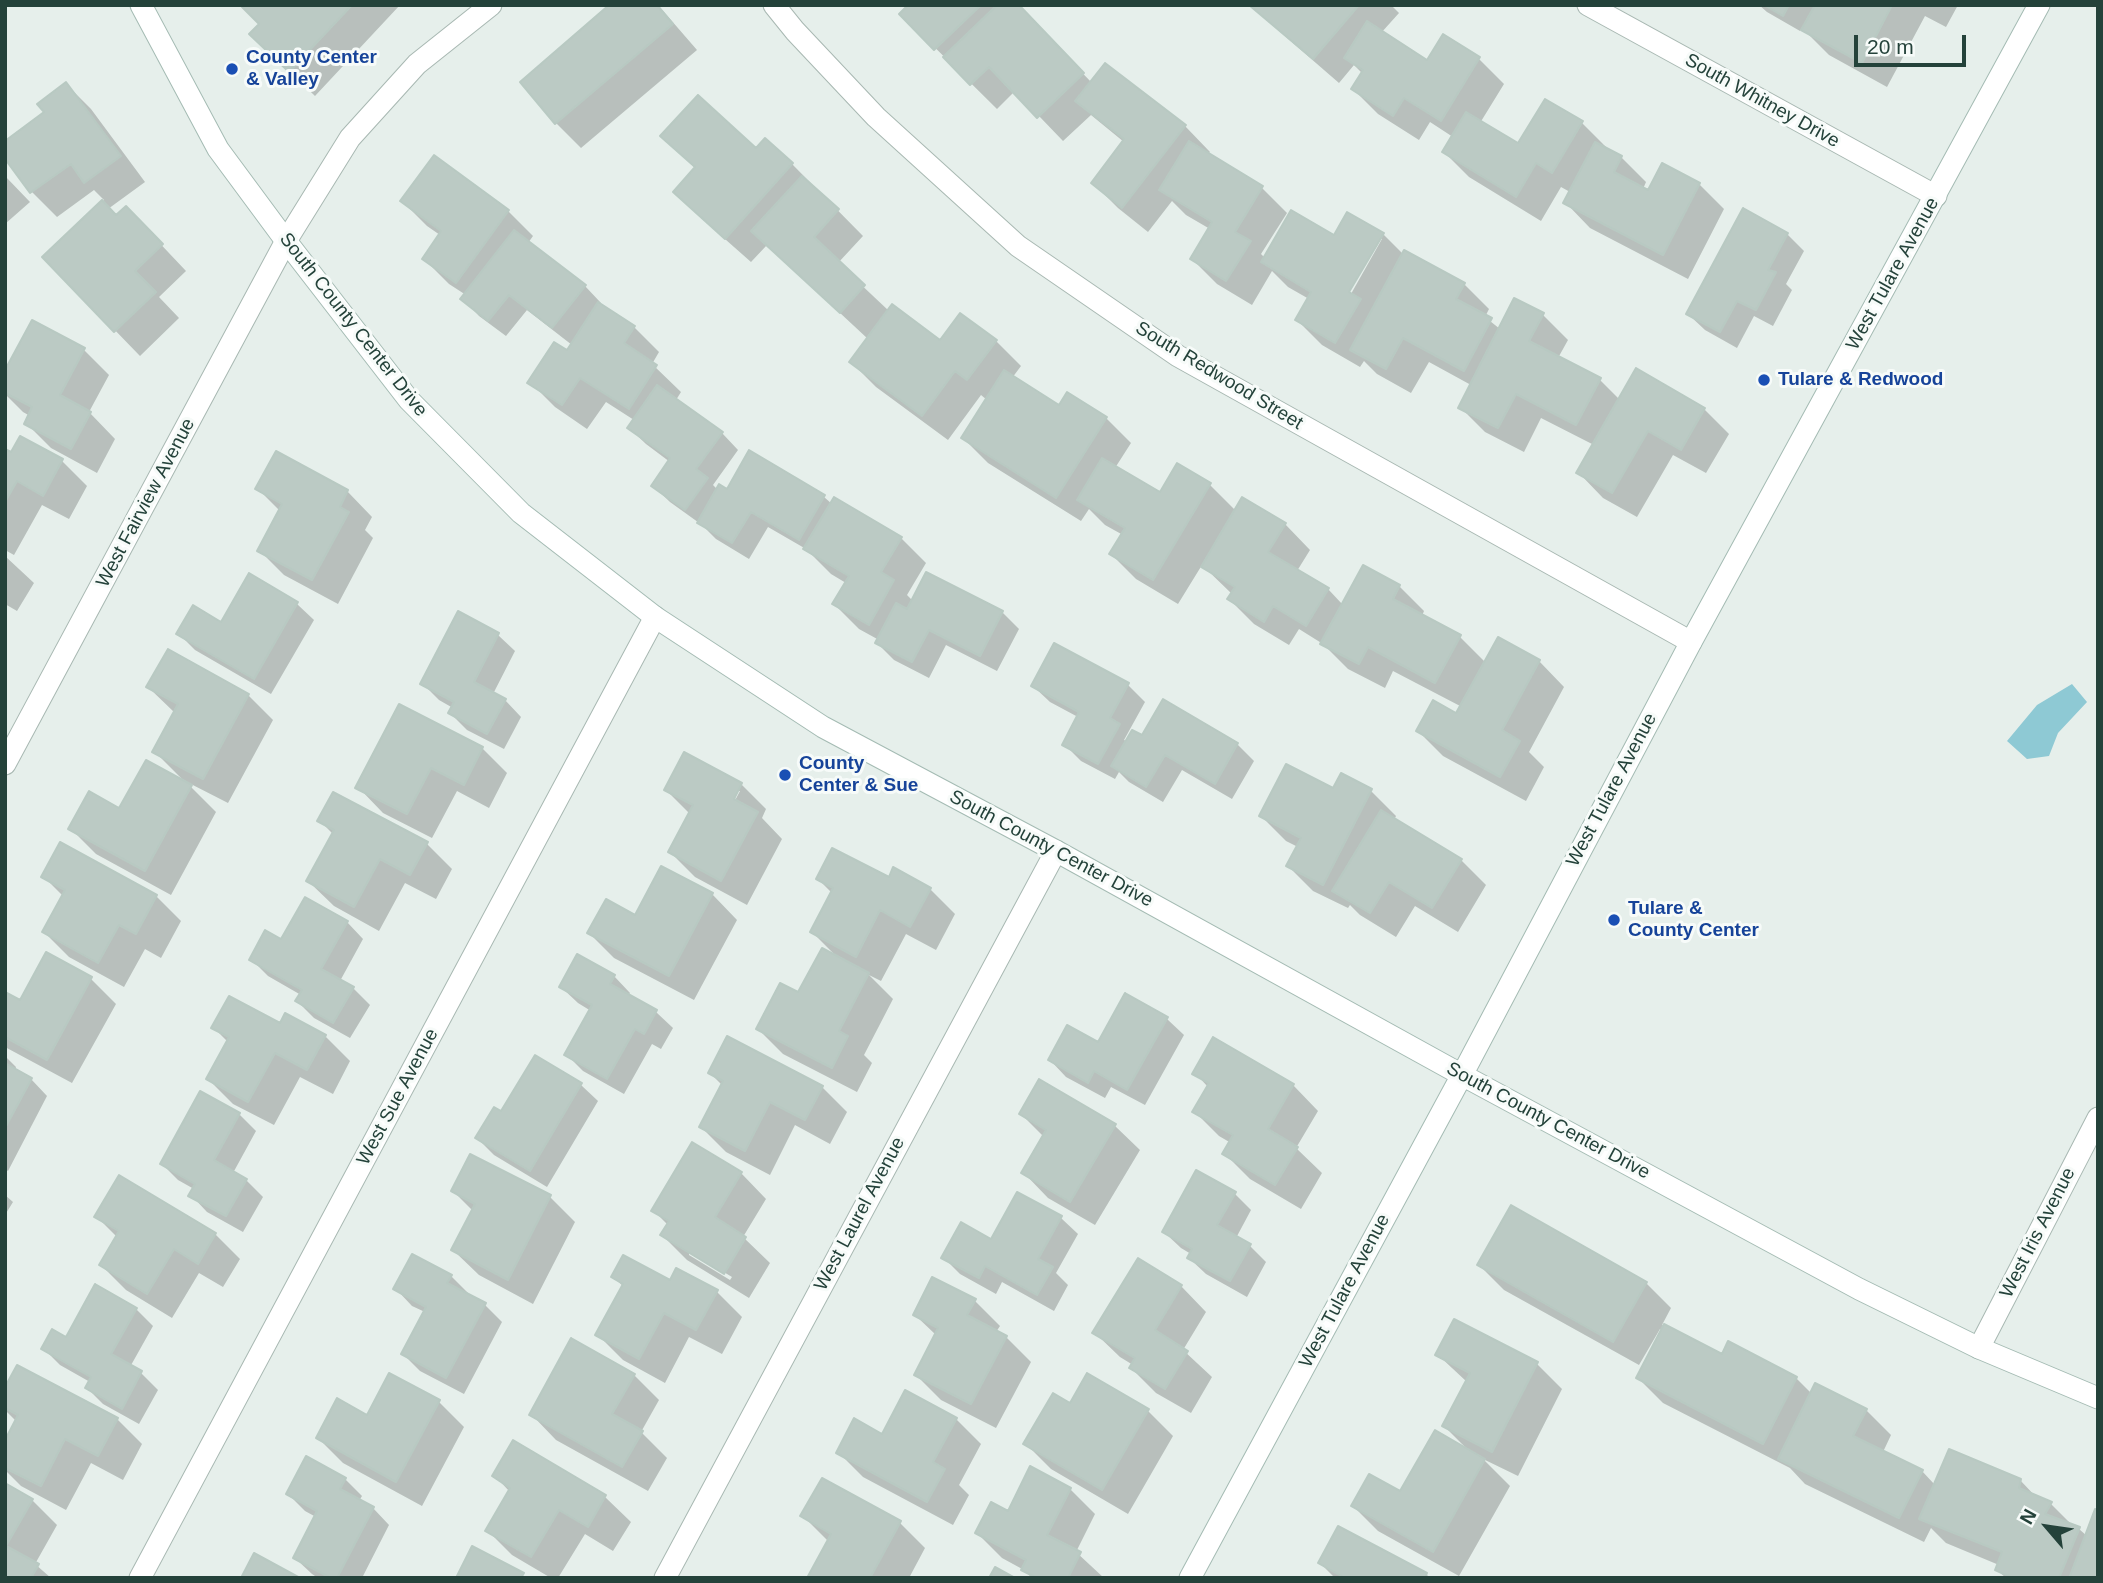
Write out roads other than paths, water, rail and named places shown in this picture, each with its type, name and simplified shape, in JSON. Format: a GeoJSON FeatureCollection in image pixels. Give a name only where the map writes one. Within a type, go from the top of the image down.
{"type":"FeatureCollection","features":[{"type":"Feature","properties":{"kind":"street","name":"South County Center Drive"},"geometry":{"type":"LineString","coordinates":[[141,5],[218,149],[409,400],[521,513],[655,617],[823,727],[1056,851],[1462,1075],[1859,1289],[1979,1348],[2098,1398]]}},
{"type":"Feature","properties":{"kind":"street","name":"West Fairview Avenue"},"geometry":{"type":"LineString","coordinates":[[5,764],[286,241],[350,138],[417,64],[491,5]]}},
{"type":"Feature","properties":{"kind":"street","name":"South Redwood Street"},"geometry":{"type":"LineString","coordinates":[[774,5],[876,117],[1018,246],[1178,356],[1691,642]]}},
{"type":"Feature","properties":{"kind":"street","name":"South Whitney Drive"},"geometry":{"type":"LineString","coordinates":[[1588,5],[1936,196]]}},
{"type":"Feature","properties":{"kind":"street","name":"West Tulare Avenue"},"geometry":{"type":"LineString","coordinates":[[1190,1578],[1462,1075],[1691,642],[2039,5]]}},
{"type":"Feature","properties":{"kind":"street","name":"West Sue Avenue"},"geometry":{"type":"LineString","coordinates":[[140,1578],[655,617]]}},
{"type":"Feature","properties":{"kind":"street","name":"West Laurel Avenue"},"geometry":{"type":"LineString","coordinates":[[665,1578],[1056,851]]}},
{"type":"Feature","properties":{"kind":"street","name":"West Iris Avenue"},"geometry":{"type":"LineString","coordinates":[[1979,1348],[2098,1118]]}},
{"type":"Feature","properties":{"kind":"water"},"geometry":{"type":"Polygon","coordinates":[[[2072,684],[2087,702],[2058,733],[2049,756],[2027,759],[2007,741],[2037,705],[2072,684]]]}},
{"type":"Feature","properties":{"kind":"place","name":"County Center & Valley"},"geometry":{"type":"Point","coordinates":[232,69]}},
{"type":"Feature","properties":{"kind":"place","name":"Tulare & Redwood"},"geometry":{"type":"Point","coordinates":[1764,380]}},
{"type":"Feature","properties":{"kind":"place","name":"County Center & Sue"},"geometry":{"type":"Point","coordinates":[785,775]}},
{"type":"Feature","properties":{"kind":"place","name":"Tulare & County Center"},"geometry":{"type":"Point","coordinates":[1614,920]}}]}
